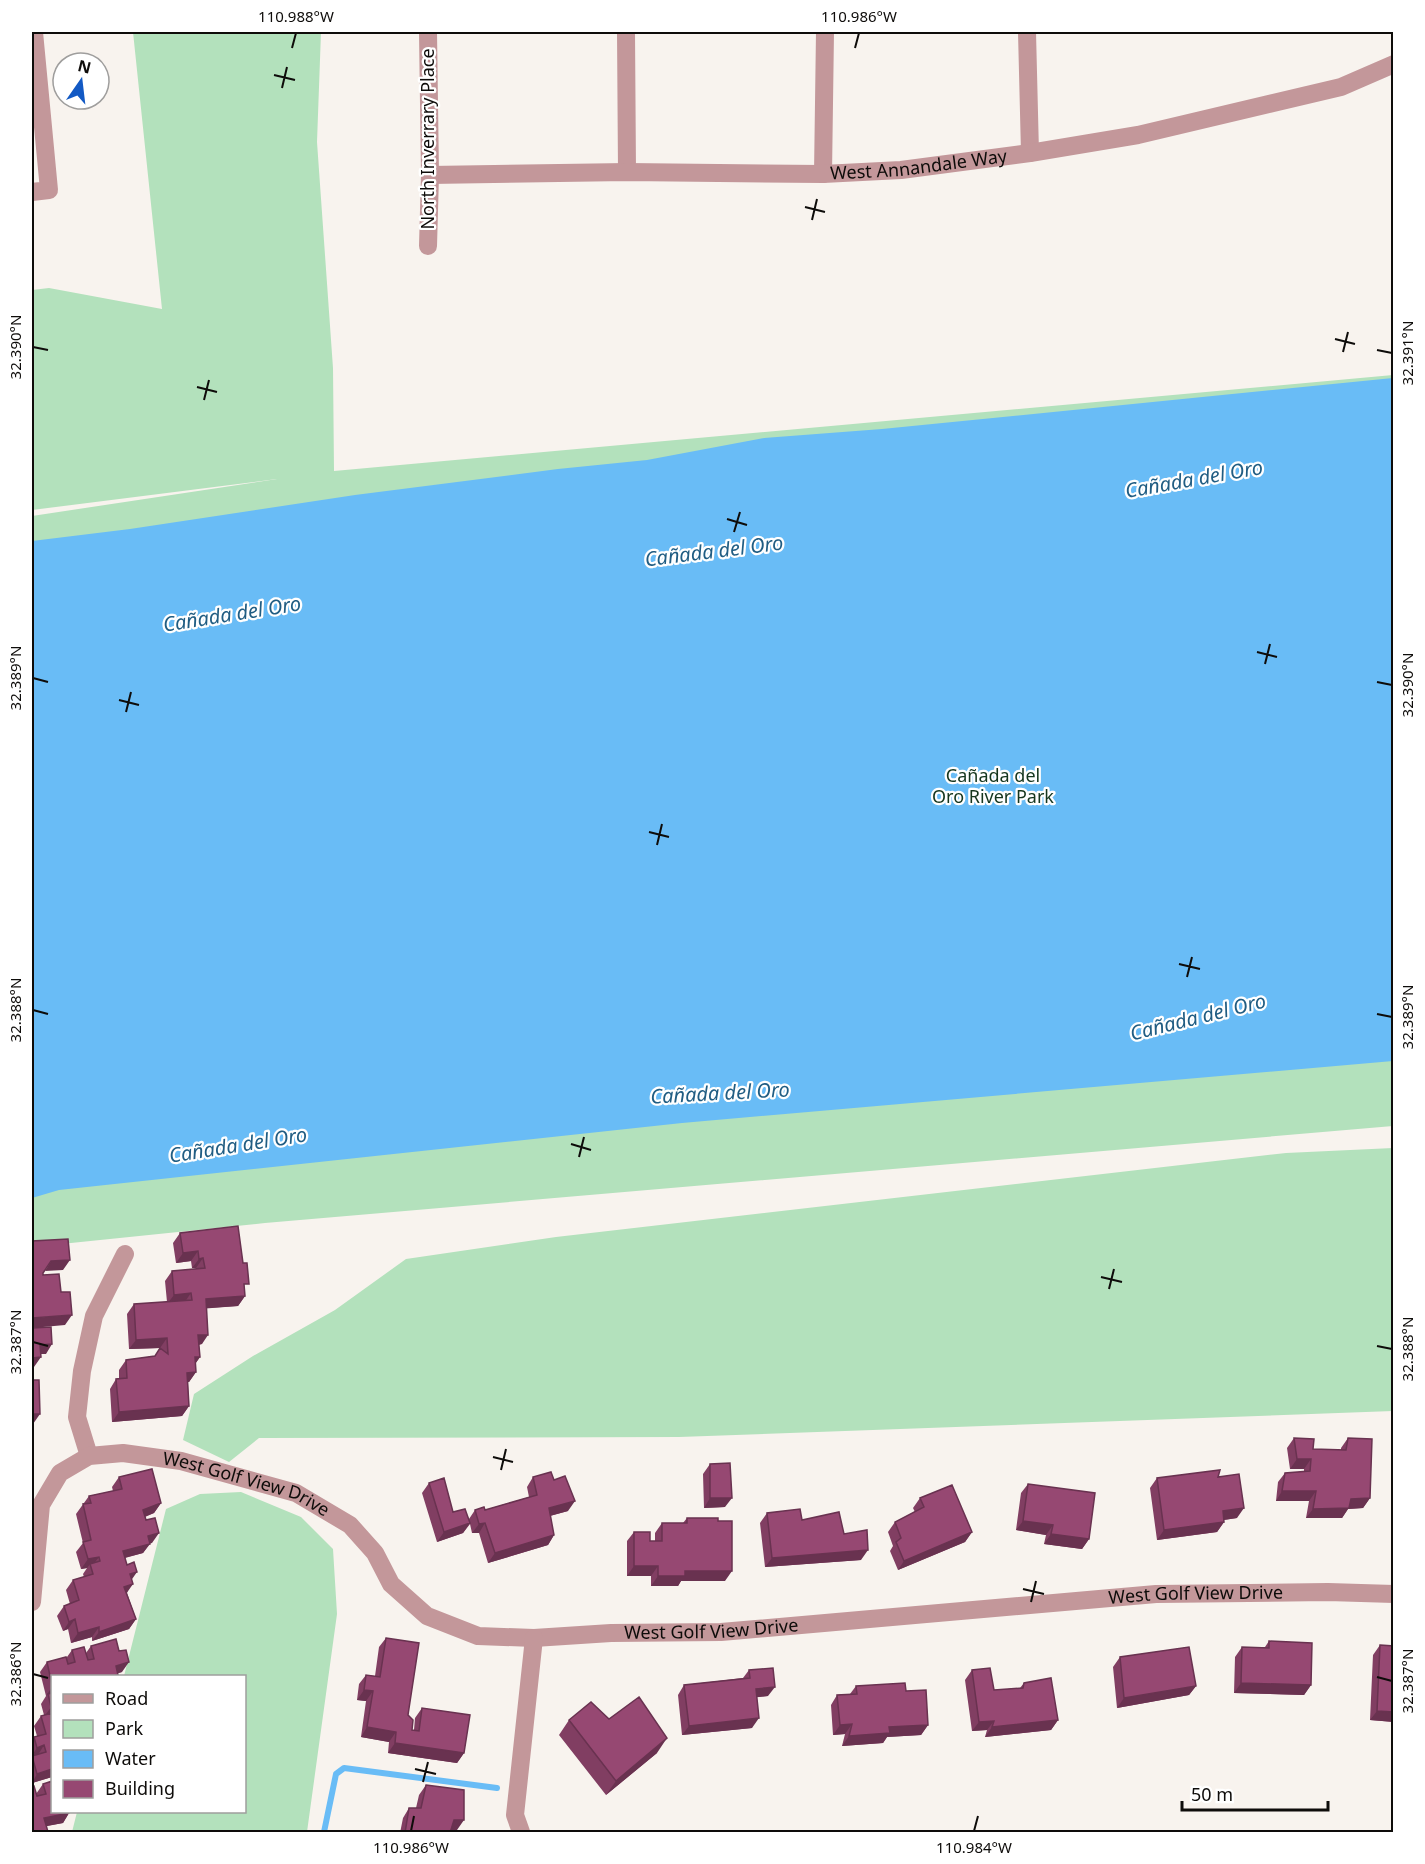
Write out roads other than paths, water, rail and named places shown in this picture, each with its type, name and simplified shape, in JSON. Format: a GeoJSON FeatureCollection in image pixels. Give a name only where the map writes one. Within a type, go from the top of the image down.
{"type":"FeatureCollection","features":[{"type":"Feature","properties":{"kind":"street"},"geometry":{"type":"LineString","coordinates":[[34,32],[40,191]]}},
{"type":"Feature","properties":{"kind":"street","name":"North Inverrary Place"},"geometry":{"type":"LineString","coordinates":[[428,32],[430,175],[428,246]]}},
{"type":"Feature","properties":{"kind":"street"},"geometry":{"type":"LineString","coordinates":[[626,32],[627,172]]}},
{"type":"Feature","properties":{"kind":"street"},"geometry":{"type":"LineString","coordinates":[[823,174],[825,32]]}},
{"type":"Feature","properties":{"kind":"street"},"geometry":{"type":"LineString","coordinates":[[1027,32],[1030,153]]}},
{"type":"Feature","properties":{"kind":"street","name":"West Annandale Way"},"geometry":{"type":"LineString","coordinates":[[430,175],[627,172],[823,174],[901,170],[1030,153],[1138,135],[1341,87],[1394,64]]}},
{"type":"Feature","properties":{"kind":"street"},"geometry":{"type":"LineString","coordinates":[[32,1602],[41,1504],[60,1473],[89,1456],[77,1417],[82,1371],[94,1316],[125,1254]]}},
{"type":"Feature","properties":{"kind":"street","name":"West Golf View Drive"},"geometry":{"type":"LineString","coordinates":[[89,1456],[123,1454],[182,1461],[296,1493],[350,1524],[375,1553],[391,1584],[428,1616],[478,1636],[534,1638],[611,1633],[721,1632],[1156,1594],[1328,1592],[1394,1594]]}},
{"type":"Feature","properties":{"kind":"street"},"geometry":{"type":"LineString","coordinates":[[521,1833],[515,1815],[534,1638]]}},
{"type":"Feature","properties":{"kind":"water","name":"Cañada del Oro River Park"},"geometry":{"type":"Polygon","coordinates":[[[1393,378],[1393,1061],[682,1123],[59,1190],[32,1198],[32,541],[130,529],[355,495],[647,460],[764,438],[882,429],[1393,378]]]}},
{"type":"Feature","properties":{"kind":"waterway"},"geometry":{"type":"LineString","coordinates":[[324,1832],[336,1774],[344,1768],[497,1788]]}},
{"type":"Feature","properties":{"kind":"water label","name":"Cañada del Oro"},"geometry":{"type":"Point","coordinates":[1194,479]}},
{"type":"Feature","properties":{"kind":"water label","name":"Cañada del Oro"},"geometry":{"type":"Point","coordinates":[714,551]}},
{"type":"Feature","properties":{"kind":"water label","name":"Cañada del Oro"},"geometry":{"type":"Point","coordinates":[232,614]}},
{"type":"Feature","properties":{"kind":"water label","name":"Cañada del Oro"},"geometry":{"type":"Point","coordinates":[1198,1017]}},
{"type":"Feature","properties":{"kind":"water label","name":"Cañada del Oro"},"geometry":{"type":"Point","coordinates":[720,1093]}},
{"type":"Feature","properties":{"kind":"water label","name":"Cañada del Oro"},"geometry":{"type":"Point","coordinates":[238,1145]}}]}
